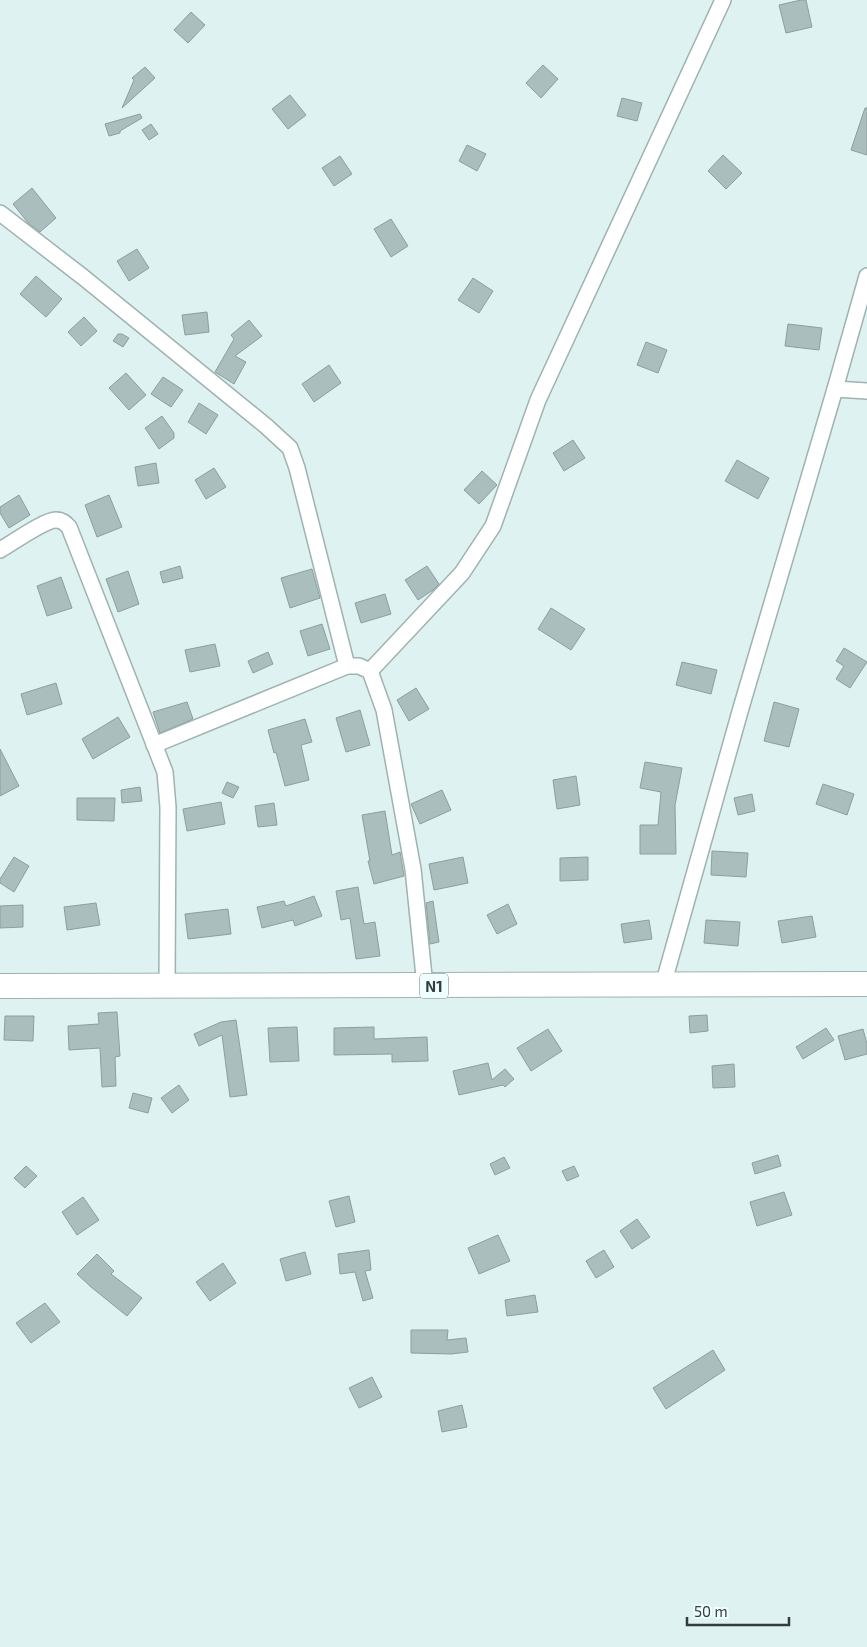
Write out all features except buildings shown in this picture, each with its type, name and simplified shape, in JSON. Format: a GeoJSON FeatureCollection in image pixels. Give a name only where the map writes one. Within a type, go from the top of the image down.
{"type":"FeatureCollection","features":[{"type":"Feature","properties":{"kind":"main road","name":"N1"},"geometry":{"type":"LineString","coordinates":[[0,986],[867,984]]}},
{"type":"Feature","properties":{"kind":"street"},"geometry":{"type":"LineString","coordinates":[[370,671],[462,573],[493,526],[538,400],[723,0]]}},
{"type":"Feature","properties":{"kind":"street"},"geometry":{"type":"LineString","coordinates":[[0,212],[266,426],[290,448],[297,468],[347,666]]}},
{"type":"Feature","properties":{"kind":"street"},"geometry":{"type":"LineString","coordinates":[[662,984],[867,276]]}},
{"type":"Feature","properties":{"kind":"street"},"geometry":{"type":"LineString","coordinates":[[835,389],[867,391]]}},
{"type":"Feature","properties":{"kind":"street"},"geometry":{"type":"LineString","coordinates":[[0,550],[46,522],[63,521],[70,527],[154,745],[164,772],[168,807],[167,985]]}},
{"type":"Feature","properties":{"kind":"street"},"geometry":{"type":"LineString","coordinates":[[154,745],[347,666],[359,666],[370,671],[384,710],[413,868],[425,986]]}}]}
